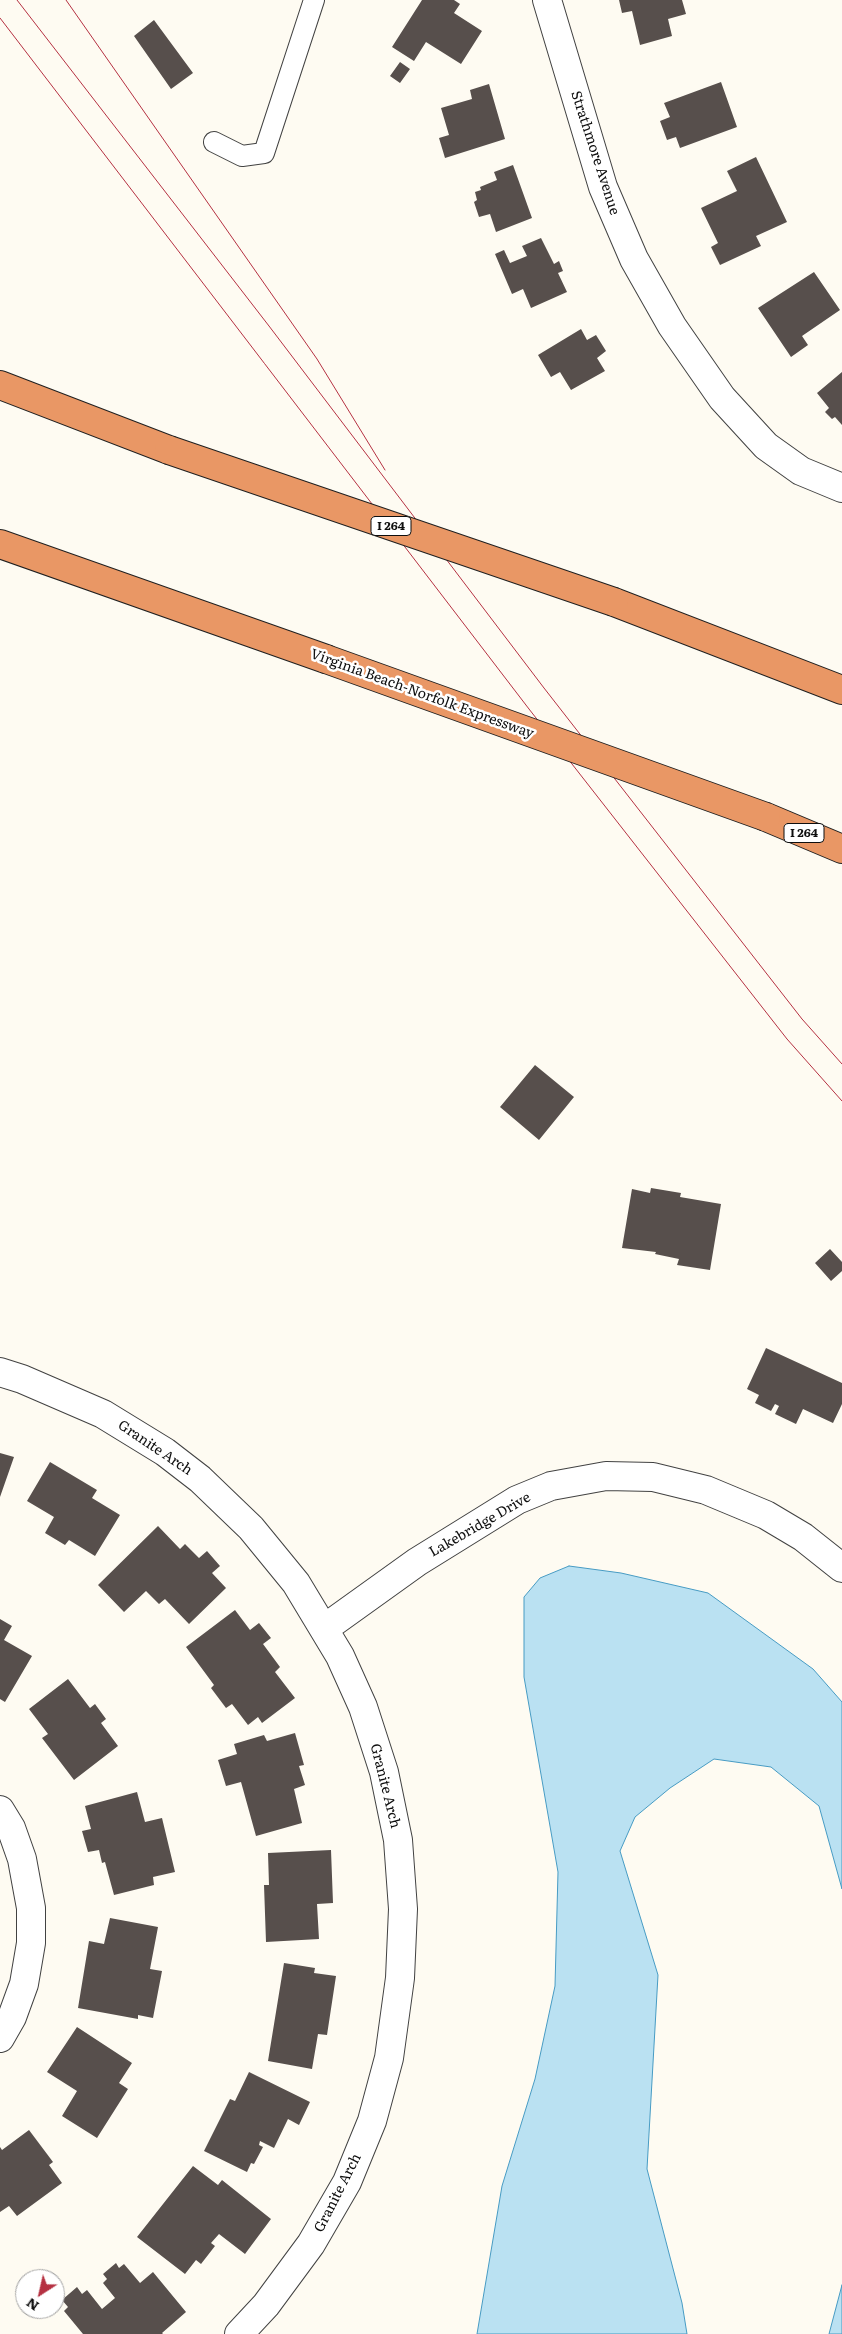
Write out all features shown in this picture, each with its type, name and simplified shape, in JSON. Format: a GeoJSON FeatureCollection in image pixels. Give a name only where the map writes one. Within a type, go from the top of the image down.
{"type":"FeatureCollection","features":[{"type":"Feature","properties":{"kind":"highway","name":"I 264"},"geometry":{"type":"LineString","coordinates":[[0,385],[169,450],[614,602],[842,690]]}},
{"type":"Feature","properties":{"kind":"highway","name":"Virginia Beach-Norfolk Expressway"},"geometry":{"type":"LineString","coordinates":[[0,544],[766,817],[842,849]]}},
{"type":"Feature","properties":{"kind":"street","name":"Strathmore Avenue"},"geometry":{"type":"LineString","coordinates":[[547,0],[603,187],[634,259],[672,326],[722,398],[766,446],[801,471],[842,488]]}},
{"type":"Feature","properties":{"kind":"street","name":"Granite Arch"},"geometry":{"type":"LineString","coordinates":[[0,1372],[22,1379],[103,1414],[165,1452],[200,1478],[251,1528],[296,1583],[325,1628],[363,1706],[384,1772],[398,1840],[403,1909],[400,1978],[387,2067],[372,2121],[347,2182],[311,2244],[266,2305],[239,2334]]}},
{"type":"Feature","properties":{"kind":"street","name":"Lakebridge Drive"},"geometry":{"type":"LineString","coordinates":[[325,1628],[417,1562],[517,1500],[551,1486],[606,1476],[653,1477],[706,1490],[766,1515],[803,1537],[842,1568]]}},
{"type":"Feature","properties":{"kind":"street"},"geometry":{"type":"LineString","coordinates":[[0,1810],[11,1828],[22,1859],[31,1908],[31,1943],[24,1984],[12,2017],[0,2038]]}},
{"type":"Feature","properties":{"kind":"lane"},"geometry":{"type":"LineString","coordinates":[[214,142],[242,156],[264,153],[314,0]]}},
{"type":"Feature","properties":{"kind":"water"},"geometry":{"type":"Polygon","coordinates":[[[569,1566],[621,1573],[708,1593],[813,1669],[842,1702],[842,1889],[819,1806],[771,1767],[714,1759],[670,1788],[635,1817],[620,1851],[658,1975],[647,2169],[682,2303],[687,2334],[477,2334],[502,2186],[535,2079],[555,1986],[558,1872],[524,1677],[524,1597],[540,1578],[569,1566]]]}},
{"type":"Feature","properties":{"kind":"water"},"geometry":{"type":"Polygon","coordinates":[[[842,2285],[842,2334],[829,2334],[842,2285]]]}},
{"type":"Feature","properties":{"kind":"building"},"geometry":{"type":"Polygon","coordinates":[[[422,0],[454,0],[460,4],[454,13],[482,31],[461,64],[426,42],[414,61],[392,47],[422,0]]]}},
{"type":"Feature","properties":{"kind":"building"},"geometry":{"type":"Polygon","coordinates":[[[619,0],[682,0],[686,14],[668,19],[672,36],[640,45],[632,11],[622,13],[619,0]]]}},
{"type":"Feature","properties":{"kind":"building"},"geometry":{"type":"Polygon","coordinates":[[[154,20],[193,73],[171,89],[134,36],[154,20]]]}},
{"type":"Feature","properties":{"kind":"building"},"geometry":{"type":"Polygon","coordinates":[[[400,62],[410,69],[400,83],[390,76],[400,62]]]}},
{"type":"Feature","properties":{"kind":"building"},"geometry":{"type":"Polygon","coordinates":[[[721,82],[737,127],[680,148],[676,137],[667,140],[660,121],[670,117],[664,103],[721,82]]]}},
{"type":"Feature","properties":{"kind":"building"},"geometry":{"type":"Polygon","coordinates":[[[489,84],[505,139],[445,158],[439,138],[449,135],[441,108],[472,99],[470,90],[489,84]]]}},
{"type":"Feature","properties":{"kind":"building"},"geometry":{"type":"Polygon","coordinates":[[[756,157],[787,222],[756,236],[761,246],[720,265],[711,247],[718,243],[701,208],[737,191],[727,171],[756,157]]]}},
{"type":"Feature","properties":{"kind":"building"},"geometry":{"type":"Polygon","coordinates":[[[513,165],[532,218],[496,232],[490,214],[479,217],[474,202],[477,200],[475,192],[481,190],[480,187],[497,180],[494,172],[513,165]]]}},
{"type":"Feature","properties":{"kind":"building"},"geometry":{"type":"Polygon","coordinates":[[[541,238],[554,264],[559,261],[563,271],[558,273],[567,292],[531,308],[523,289],[512,294],[495,254],[504,250],[510,263],[527,256],[522,246],[541,238]]]}},
{"type":"Feature","properties":{"kind":"building"},"geometry":{"type":"Polygon","coordinates":[[[814,272],[840,310],[802,336],[808,345],[791,357],[758,308],[814,272]]]}},
{"type":"Feature","properties":{"kind":"building"},"geometry":{"type":"Polygon","coordinates":[[[581,329],[587,340],[596,335],[606,351],[597,358],[605,371],[571,390],[560,372],[551,377],[538,355],[581,329]]]}},
{"type":"Feature","properties":{"kind":"building"},"geometry":{"type":"Polygon","coordinates":[[[842,372],[842,425],[835,417],[832,419],[825,412],[829,408],[817,393],[842,372]]]}},
{"type":"Feature","properties":{"kind":"building"},"geometry":{"type":"Polygon","coordinates":[[[535,1065],[574,1097],[539,1140],[500,1107],[535,1065]]]}},
{"type":"Feature","properties":{"kind":"building"},"geometry":{"type":"Polygon","coordinates":[[[651,1188],[681,1193],[680,1197],[721,1204],[710,1270],[677,1265],[679,1259],[655,1254],[656,1252],[622,1248],[632,1189],[650,1193],[651,1188]]]}},
{"type":"Feature","properties":{"kind":"building"},"geometry":{"type":"Polygon","coordinates":[[[830,1249],[842,1262],[842,1271],[831,1281],[815,1263],[830,1249]]]}},
{"type":"Feature","properties":{"kind":"building"},"geometry":{"type":"Polygon","coordinates":[[[766,1348],[842,1383],[842,1404],[833,1423],[803,1409],[796,1424],[775,1414],[779,1406],[775,1404],[771,1411],[755,1403],[759,1395],[747,1389],[766,1348]]]}},
{"type":"Feature","properties":{"kind":"building"},"geometry":{"type":"Polygon","coordinates":[[[0,1453],[14,1457],[0,1497],[0,1453]]]}},
{"type":"Feature","properties":{"kind":"building"},"geometry":{"type":"Polygon","coordinates":[[[50,1462],[97,1490],[92,1498],[120,1515],[95,1556],[69,1540],[65,1545],[45,1533],[54,1517],[27,1501],[50,1462]]]}},
{"type":"Feature","properties":{"kind":"building"},"geometry":{"type":"Polygon","coordinates":[[[158,1526],[180,1549],[185,1544],[199,1558],[207,1551],[220,1566],[212,1573],[226,1588],[189,1624],[165,1599],[159,1604],[146,1591],[124,1612],[98,1585],[158,1526]]]}},
{"type":"Feature","properties":{"kind":"building"},"geometry":{"type":"Polygon","coordinates":[[[235,1610],[250,1630],[259,1623],[271,1638],[263,1644],[280,1667],[275,1672],[295,1698],[262,1723],[258,1717],[248,1725],[232,1704],[226,1708],[211,1688],[214,1685],[186,1647],[235,1610]]]}},
{"type":"Feature","properties":{"kind":"building"},"geometry":{"type":"Polygon","coordinates":[[[0,1619],[12,1626],[4,1640],[32,1656],[5,1702],[0,1699],[0,1619]]]}},
{"type":"Feature","properties":{"kind":"building"},"geometry":{"type":"Polygon","coordinates":[[[68,1679],[90,1708],[95,1704],[106,1719],[101,1723],[118,1746],[74,1780],[42,1738],[48,1734],[29,1709],[68,1679]]]}},
{"type":"Feature","properties":{"kind":"building"},"geometry":{"type":"Polygon","coordinates":[[[295,1733],[304,1765],[299,1766],[305,1785],[294,1789],[302,1823],[256,1836],[241,1782],[226,1786],[218,1760],[237,1754],[234,1744],[264,1735],[267,1741],[295,1733]]]}},
{"type":"Feature","properties":{"kind":"building"},"geometry":{"type":"Polygon","coordinates":[[[137,1792],[145,1822],[162,1818],[175,1872],[153,1877],[154,1885],[114,1895],[105,1862],[102,1863],[99,1850],[88,1852],[82,1831],[91,1829],[85,1806],[137,1792]]]}},
{"type":"Feature","properties":{"kind":"building"},"geometry":{"type":"Polygon","coordinates":[[[331,1850],[333,1903],[317,1904],[319,1939],[266,1942],[264,1885],[269,1885],[268,1853],[331,1850]]]}},
{"type":"Feature","properties":{"kind":"building"},"geometry":{"type":"Polygon","coordinates":[[[110,1918],[158,1927],[150,1969],[162,1971],[153,2018],[138,2015],[138,2019],[78,2008],[89,1941],[104,1944],[110,1918]]]}},
{"type":"Feature","properties":{"kind":"building"},"geometry":{"type":"Polygon","coordinates":[[[284,1963],[315,1968],[314,1973],[336,1976],[327,2035],[318,2034],[312,2069],[268,2061],[284,1963]]]}},
{"type":"Feature","properties":{"kind":"building"},"geometry":{"type":"Polygon","coordinates":[[[77,2027],[132,2063],[119,2083],[128,2089],[97,2138],[62,2116],[77,2091],[47,2072],[77,2027]]]}},
{"type":"Feature","properties":{"kind":"building"},"geometry":{"type":"Polygon","coordinates":[[[249,2072],[310,2102],[299,2125],[288,2119],[274,2148],[260,2141],[259,2145],[263,2147],[254,2164],[251,2163],[247,2172],[204,2151],[230,2099],[235,2101],[249,2072]]]}},
{"type":"Feature","properties":{"kind":"building"},"geometry":{"type":"Polygon","coordinates":[[[29,2130],[53,2162],[49,2165],[62,2183],[17,2216],[9,2206],[0,2212],[0,2147],[2,2150],[29,2130]]]}},
{"type":"Feature","properties":{"kind":"building"},"geometry":{"type":"Polygon","coordinates":[[[193,2166],[218,2185],[222,2180],[271,2219],[245,2254],[219,2234],[211,2243],[215,2246],[201,2264],[196,2260],[185,2274],[137,2237],[193,2166]]]}},
{"type":"Feature","properties":{"kind":"building"},"geometry":{"type":"Polygon","coordinates":[[[116,2263],[119,2268],[124,2264],[140,2283],[153,2272],[186,2312],[163,2334],[83,2334],[65,2312],[68,2307],[65,2304],[65,2297],[77,2287],[82,2294],[87,2290],[102,2309],[115,2298],[103,2283],[107,2279],[103,2274],[116,2263]]]}},
{"type":"Feature","properties":{"kind":"tram line"},"geometry":{"type":"LineString","coordinates":[[17,0],[269,326],[544,688],[802,1019],[842,1064]]}},
{"type":"Feature","properties":{"kind":"tram line"},"geometry":{"type":"LineString","coordinates":[[66,0],[317,359],[385,470]]}},
{"type":"Feature","properties":{"kind":"tram line"},"geometry":{"type":"LineString","coordinates":[[0,18],[529,709],[787,1039],[842,1101]]}}]}
